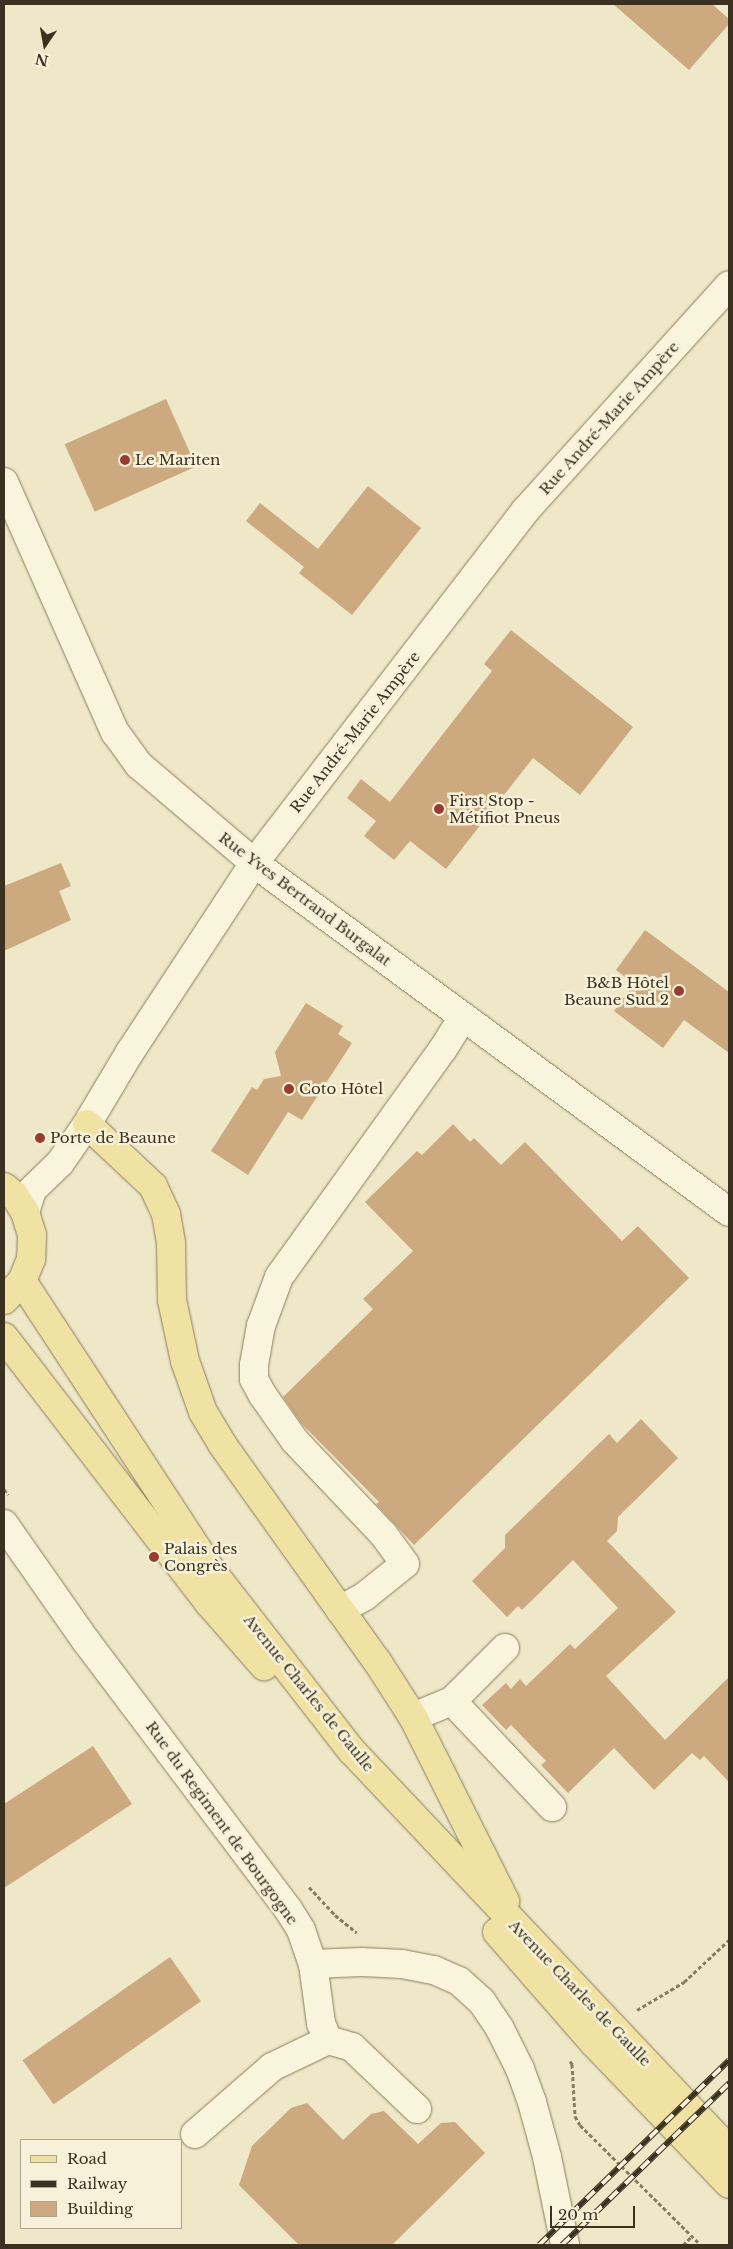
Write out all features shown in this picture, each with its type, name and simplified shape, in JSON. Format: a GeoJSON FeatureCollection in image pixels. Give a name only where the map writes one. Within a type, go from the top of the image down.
{"type":"FeatureCollection","features":[{"type":"Feature","properties":{"kind":"main road"},"geometry":{"type":"LineString","coordinates":[[86,1124],[153,1186],[166,1214],[172,1242],[172,1300],[185,1361],[203,1412],[222,1444],[414,1717],[521,1931]]}},
{"type":"Feature","properties":{"kind":"main road","name":"Avenue Charles de Gaulle"},"geometry":{"type":"LineString","coordinates":[[4,1187],[14,1196],[25,1212],[32,1235],[31,1259],[13,1291],[214,1574],[352,1751],[729,2150]]}},
{"type":"Feature","properties":{"kind":"main road","name":"Avenue Charles de Gaulle"},"geometry":{"type":"LineString","coordinates":[[4,1337],[209,1602],[594,2043],[729,2184]]}},
{"type":"Feature","properties":{"kind":"street","name":"Rue André-Marie Ampère"},"geometry":{"type":"LineString","coordinates":[[25,1212],[32,1190],[60,1163],[130,1052],[254,864],[524,511],[729,285]]}},
{"type":"Feature","properties":{"kind":"street","name":"Rue Yves Bertrand Burgalat"},"geometry":{"type":"LineString","coordinates":[[4,482],[115,732],[139,765],[254,864],[729,1212]]}},
{"type":"Feature","properties":{"kind":"street"},"geometry":{"type":"LineString","coordinates":[[340,1610],[365,1596],[405,1564],[384,1534],[295,1441],[262,1394],[254,1380],[254,1365],[261,1326],[279,1277],[443,1049],[463,1017]]}},
{"type":"Feature","properties":{"kind":"street","name":"Rue du Regiment de Bourgogne"},"geometry":{"type":"LineString","coordinates":[[4,1524],[86,1641],[288,1909],[301,1930],[313,1964],[321,2023],[328,2040]]}},
{"type":"Feature","properties":{"kind":"street"},"geometry":{"type":"LineString","coordinates":[[414,1717],[452,1701],[505,1648]]}},
{"type":"Feature","properties":{"kind":"street"},"geometry":{"type":"LineString","coordinates":[[452,1701],[552,1807]]}},
{"type":"Feature","properties":{"kind":"street"},"geometry":{"type":"LineString","coordinates":[[313,1964],[362,1962],[402,1964],[434,1970],[459,1981],[482,2002],[500,2029],[520,2069],[532,2102],[547,2157],[565,2245]]}},
{"type":"Feature","properties":{"kind":"street"},"geometry":{"type":"LineString","coordinates":[[195,2134],[272,2067],[328,2040],[352,2047],[417,2109]]}},
{"type":"Feature","properties":{"kind":"path"},"geometry":{"type":"LineString","coordinates":[[4,1489],[10,1497]]}},
{"type":"Feature","properties":{"kind":"path"},"geometry":{"type":"LineString","coordinates":[[305,1882],[354,1932],[362,1935]]}},
{"type":"Feature","properties":{"kind":"path"},"geometry":{"type":"LineString","coordinates":[[635,2012],[684,1982],[729,1940]]}},
{"type":"Feature","properties":{"kind":"path"},"geometry":{"type":"LineString","coordinates":[[566,2056],[572,2064],[575,2116],[580,2125],[701,2245]]}},
{"type":"Feature","properties":{"kind":"path"},"geometry":{"type":"LineString","coordinates":[[683,2245],[692,2236]]}},
{"type":"Feature","properties":{"kind":"building"},"geometry":{"type":"Polygon","coordinates":[[[613,4],[712,4],[729,19],[729,24],[689,70],[613,4]]]}},
{"type":"Feature","properties":{"kind":"building"},"geometry":{"type":"Polygon","coordinates":[[[166,399],[196,467],[95,512],[65,444],[166,399]]]}},
{"type":"Feature","properties":{"kind":"building"},"geometry":{"type":"Polygon","coordinates":[[[368,486],[421,528],[352,615],[299,573],[304,567],[246,521],[260,503],[318,549],[368,486]]]}},
{"type":"Feature","properties":{"kind":"building"},"geometry":{"type":"Polygon","coordinates":[[[511,630],[633,727],[580,795],[533,758],[446,869],[410,841],[394,860],[364,836],[376,821],[347,798],[361,779],[390,802],[492,671],[484,664],[511,630]]]}},
{"type":"Feature","properties":{"kind":"building"},"geometry":{"type":"Polygon","coordinates":[[[61,863],[71,886],[59,891],[71,920],[4,951],[4,886],[61,863]]]}},
{"type":"Feature","properties":{"kind":"building"},"geometry":{"type":"Polygon","coordinates":[[[645,930],[729,992],[729,1053],[684,1020],[663,1048],[614,1011],[634,984],[616,970],[645,930]]]}},
{"type":"Feature","properties":{"kind":"building"},"geometry":{"type":"Polygon","coordinates":[[[306,1003],[343,1026],[338,1034],[352,1043],[302,1120],[288,1112],[248,1175],[211,1151],[252,1087],[257,1090],[264,1079],[281,1076],[275,1052],[306,1003]]]}},
{"type":"Feature","properties":{"kind":"building"},"geometry":{"type":"Polygon","coordinates":[[[453,1124],[470,1142],[474,1138],[501,1165],[525,1142],[622,1241],[638,1226],[689,1278],[414,1545],[376,1504],[379,1502],[301,1423],[283,1397],[373,1309],[363,1299],[413,1251],[365,1202],[417,1151],[422,1155],[453,1124]]]}},
{"type":"Feature","properties":{"kind":"building"},"geometry":{"type":"Polygon","coordinates":[[[641,1419],[678,1458],[618,1517],[617,1531],[607,1541],[676,1612],[606,1676],[665,1740],[729,1677],[729,1782],[704,1756],[700,1760],[692,1753],[654,1790],[614,1748],[568,1793],[541,1765],[546,1761],[511,1725],[506,1730],[482,1705],[506,1683],[511,1689],[520,1679],[526,1686],[570,1644],[575,1649],[618,1608],[573,1560],[522,1610],[518,1606],[507,1617],[472,1581],[505,1548],[505,1535],[609,1434],[617,1443],[641,1419]]]}},
{"type":"Feature","properties":{"kind":"building"},"geometry":{"type":"Polygon","coordinates":[[[93,1746],[132,1804],[4,1888],[4,1804],[93,1746]]]}},
{"type":"Feature","properties":{"kind":"building"},"geometry":{"type":"Polygon","coordinates":[[[170,1957],[201,2001],[54,2104],[23,2060],[170,1957]]]}},
{"type":"Feature","properties":{"kind":"building"},"geometry":{"type":"Polygon","coordinates":[[[307,2103],[343,2140],[371,2114],[384,2111],[418,2144],[441,2123],[455,2122],[485,2153],[392,2245],[299,2245],[239,2185],[252,2146],[291,2108],[307,2103]]]}},
{"type":"Feature","properties":{"kind":"railway"},"geometry":{"type":"LineString","coordinates":[[539,2245],[729,2060]]}},
{"type":"Feature","properties":{"kind":"railway"},"geometry":{"type":"LineString","coordinates":[[562,2245],[729,2083]]}},
{"type":"Feature","properties":{"kind":"place","name":"Le Mariten"},"geometry":{"type":"Point","coordinates":[125,460]}},
{"type":"Feature","properties":{"kind":"place","name":"First Stop - Métifiot Pneus"},"geometry":{"type":"Point","coordinates":[439,809]}},
{"type":"Feature","properties":{"kind":"place","name":"B&B Hôtel Beaune Sud 2"},"geometry":{"type":"Point","coordinates":[679,991]}},
{"type":"Feature","properties":{"kind":"place","name":"Coto Hôtel"},"geometry":{"type":"Point","coordinates":[289,1089]}},
{"type":"Feature","properties":{"kind":"place","name":"Porte de Beaune"},"geometry":{"type":"Point","coordinates":[40,1138]}},
{"type":"Feature","properties":{"kind":"place","name":"Palais des Congrès"},"geometry":{"type":"Point","coordinates":[154,1557]}}]}
